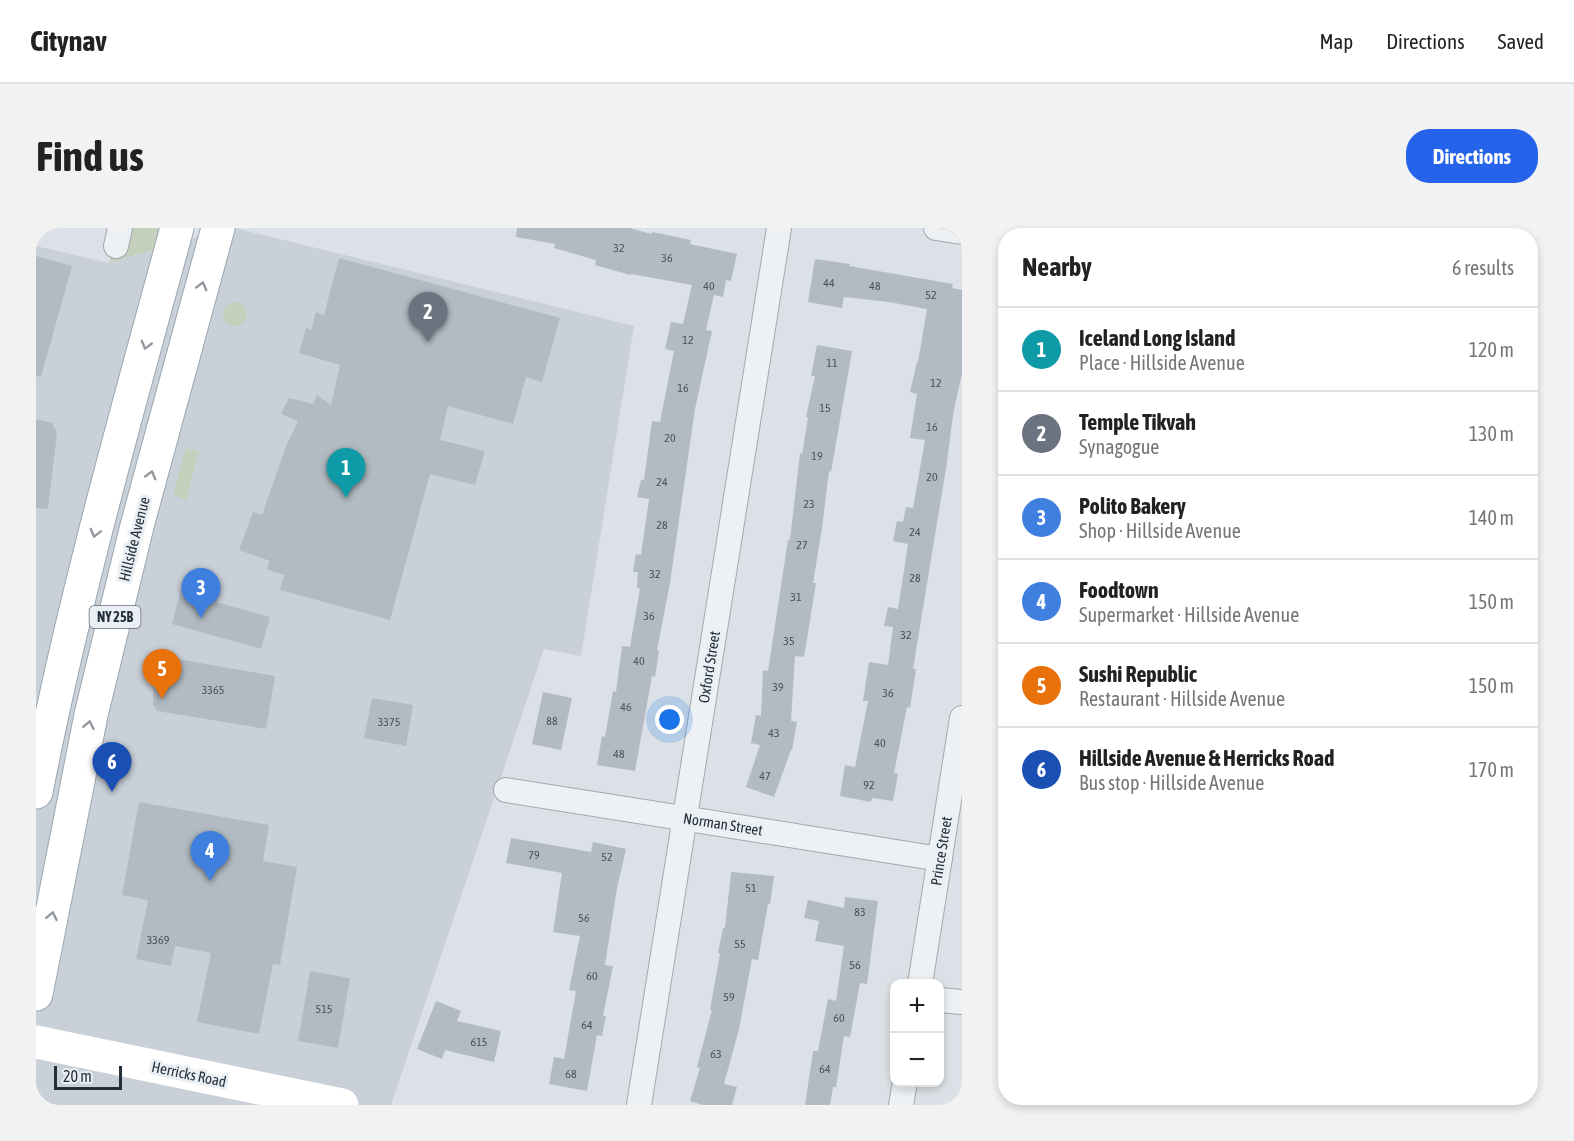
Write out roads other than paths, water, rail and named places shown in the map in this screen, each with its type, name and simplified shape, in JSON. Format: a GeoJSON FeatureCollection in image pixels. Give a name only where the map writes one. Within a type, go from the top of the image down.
{"type":"FeatureCollection","features":[{"type":"Feature","properties":{"kind":"main road","name":"NY 25B"},"geometry":{"type":"LineString","coordinates":[[36,792],[53,707],[99,516],[177,228]]}},
{"type":"Feature","properties":{"kind":"main road","name":"Hillside Avenue"},"geometry":{"type":"LineString","coordinates":[[36,994],[96,694],[137,526],[218,228]]}},
{"type":"Feature","properties":{"kind":"main road","name":"Herricks Road"},"geometry":{"type":"LineString","coordinates":[[36,1042],[342,1105]]}},
{"type":"Feature","properties":{"kind":"street","name":"Oxford Street"},"geometry":{"type":"LineString","coordinates":[[639,1105],[779,228]]}},
{"type":"Feature","properties":{"kind":"street"},"geometry":{"type":"LineString","coordinates":[[936,228],[962,232]]}},
{"type":"Feature","properties":{"kind":"street","name":"Prince Street"},"geometry":{"type":"LineString","coordinates":[[921,979],[962,718]]}},
{"type":"Feature","properties":{"kind":"street","name":"Norman Street"},"geometry":{"type":"LineString","coordinates":[[506,790],[940,859]]}},
{"type":"Feature","properties":{"kind":"street"},"geometry":{"type":"LineString","coordinates":[[944,1000],[962,1002]]}},
{"type":"Feature","properties":{"kind":"street"},"geometry":{"type":"LineString","coordinates":[[901,1105],[904,1087]]}},
{"type":"Feature","properties":{"kind":"place","name":"Temple Tikvah"},"geometry":{"type":"Point","coordinates":[428,342]}},
{"type":"Feature","properties":{"kind":"place","name":"Iceland Long Island"},"geometry":{"type":"Point","coordinates":[346,498]}},
{"type":"Feature","properties":{"kind":"place","name":"Polito Bakery"},"geometry":{"type":"Point","coordinates":[201,618]}},
{"type":"Feature","properties":{"kind":"place","name":"Sushi Republic"},"geometry":{"type":"Point","coordinates":[162,699]}},
{"type":"Feature","properties":{"kind":"place","name":"Hillside Avenue & Herricks Road"},"geometry":{"type":"Point","coordinates":[112,792]}},
{"type":"Feature","properties":{"kind":"place","name":"Foodtown"},"geometry":{"type":"Point","coordinates":[210,881]}}]}
